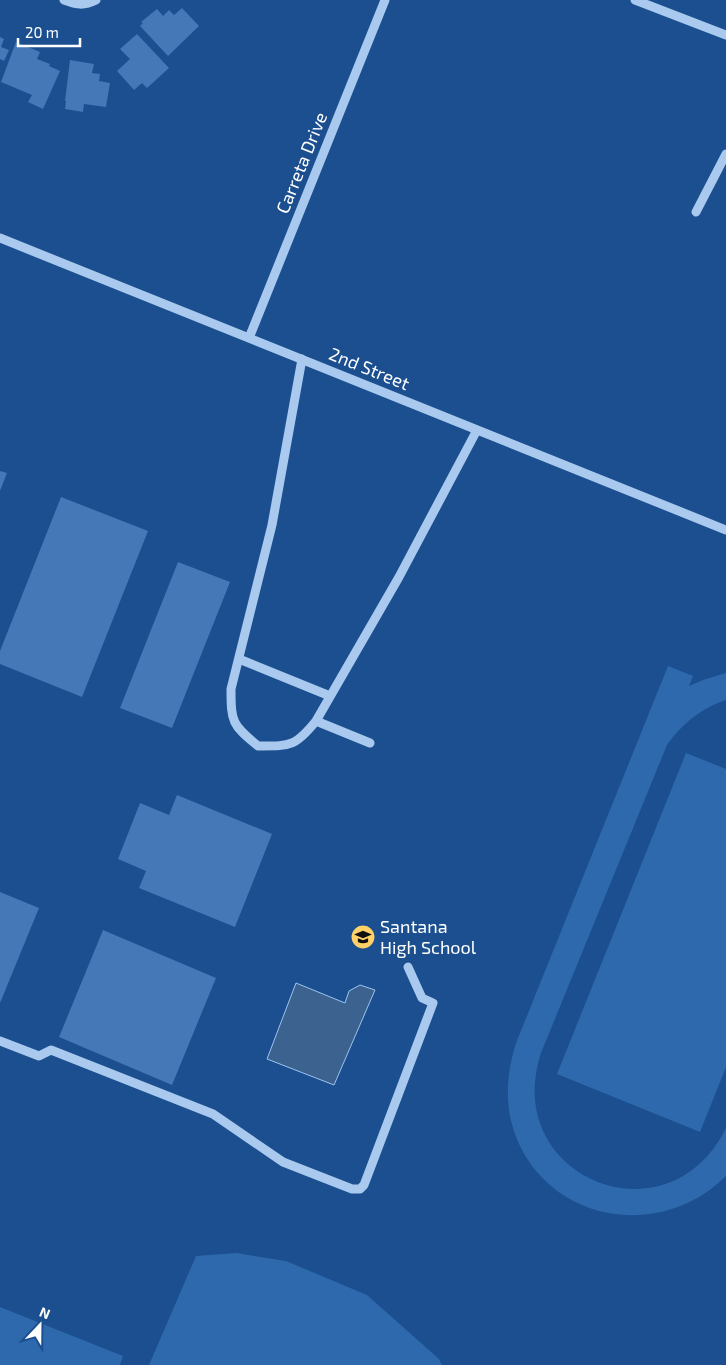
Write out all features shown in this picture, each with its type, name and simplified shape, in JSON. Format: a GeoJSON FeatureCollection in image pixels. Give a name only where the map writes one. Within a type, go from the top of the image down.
{"type":"FeatureCollection","features":[{"type":"Feature","properties":{"kind":"street"},"geometry":{"type":"LineString","coordinates":[[64,0],[77,6],[96,0]]}},
{"type":"Feature","properties":{"kind":"street","name":"Carreta Drive"},"geometry":{"type":"LineString","coordinates":[[249,338],[386,0]]}},
{"type":"Feature","properties":{"kind":"street"},"geometry":{"type":"LineString","coordinates":[[635,0],[647,2],[726,35]]}},
{"type":"Feature","properties":{"kind":"street"},"geometry":{"type":"LineString","coordinates":[[696,212],[726,154]]}},
{"type":"Feature","properties":{"kind":"street","name":"2nd Street"},"geometry":{"type":"LineString","coordinates":[[0,238],[726,530]]}},
{"type":"Feature","properties":{"kind":"street"},"geometry":{"type":"LineString","coordinates":[[302,359],[272,525],[232,689],[231,713],[239,730],[258,746],[288,746],[304,736],[316,721],[399,577],[477,430]]}},
{"type":"Feature","properties":{"kind":"street"},"geometry":{"type":"LineString","coordinates":[[239,659],[330,696]]}},
{"type":"Feature","properties":{"kind":"street"},"geometry":{"type":"LineString","coordinates":[[316,721],[370,743]]}},
{"type":"Feature","properties":{"kind":"street"},"geometry":{"type":"LineString","coordinates":[[0,1041],[39,1056],[51,1050],[213,1114],[283,1162],[352,1189],[360,1189],[364,1185],[433,1003],[422,998],[408,967]]}},
{"type":"Feature","properties":{"kind":"shaded area"},"geometry":{"type":"Polygon","coordinates":[[[668,666],[693,676],[689,686],[726,673],[726,700],[700,712],[679,730],[667,745],[541,1053],[535,1097],[544,1134],[566,1162],[596,1181],[631,1189],[667,1184],[700,1164],[726,1128],[726,1176],[698,1198],[666,1211],[634,1215],[602,1212],[572,1200],[545,1181],[525,1154],[511,1121],[508,1081],[516,1043],[668,666]]]}},
{"type":"Feature","properties":{"kind":"shaded area"},"geometry":{"type":"Polygon","coordinates":[[[686,753],[726,769],[726,1067],[700,1132],[557,1074],[686,753]]]}},
{"type":"Feature","properties":{"kind":"shaded area"},"geometry":{"type":"Polygon","coordinates":[[[296,983],[345,1003],[349,991],[360,985],[375,990],[334,1085],[267,1059],[296,983]]]}},
{"type":"Feature","properties":{"kind":"shaded area"},"geometry":{"type":"Polygon","coordinates":[[[236,1253],[286,1261],[367,1295],[439,1359],[442,1365],[149,1365],[196,1256],[236,1253]]]}},
{"type":"Feature","properties":{"kind":"shaded area"},"geometry":{"type":"Polygon","coordinates":[[[0,1307],[123,1356],[120,1365],[0,1365],[0,1307]]]}},
{"type":"Feature","properties":{"kind":"building"},"geometry":{"type":"Polygon","coordinates":[[[182,8],[199,26],[168,56],[140,26],[143,23],[141,22],[157,9],[163,16],[169,10],[174,15],[182,8]]]}},
{"type":"Feature","properties":{"kind":"building"},"geometry":{"type":"Polygon","coordinates":[[[137,34],[169,68],[147,88],[142,83],[134,90],[117,71],[130,59],[120,49],[137,34]]]}},
{"type":"Feature","properties":{"kind":"building"},"geometry":{"type":"Polygon","coordinates":[[[0,37],[4,39],[1,47],[9,50],[4,61],[0,59],[0,37]]]}},
{"type":"Feature","properties":{"kind":"building"},"geometry":{"type":"Polygon","coordinates":[[[16,42],[40,52],[37,59],[50,64],[49,66],[60,71],[43,109],[28,102],[32,95],[1,82],[16,42]]]}},
{"type":"Feature","properties":{"kind":"building"},"geometry":{"type":"Polygon","coordinates":[[[70,60],[94,64],[92,73],[100,74],[99,81],[110,83],[106,107],[84,104],[83,112],[65,109],[70,60]]]}},
{"type":"Feature","properties":{"kind":"building"},"geometry":{"type":"Polygon","coordinates":[[[0,471],[7,473],[0,491],[0,471]]]}},
{"type":"Feature","properties":{"kind":"building"},"geometry":{"type":"Polygon","coordinates":[[[61,497],[148,531],[82,697],[0,664],[0,651],[61,497]]]}},
{"type":"Feature","properties":{"kind":"building"},"geometry":{"type":"Polygon","coordinates":[[[178,562],[230,582],[172,728],[120,708],[178,562]]]}},
{"type":"Feature","properties":{"kind":"building"},"geometry":{"type":"Polygon","coordinates":[[[177,795],[272,834],[235,927],[139,888],[146,871],[118,859],[140,803],[169,815],[177,795]]]}},
{"type":"Feature","properties":{"kind":"building"},"geometry":{"type":"Polygon","coordinates":[[[0,892],[39,908],[0,1003],[0,892]]]}},
{"type":"Feature","properties":{"kind":"building"},"geometry":{"type":"Polygon","coordinates":[[[103,930],[216,978],[172,1085],[59,1037],[103,930]]]}},
{"type":"Feature","properties":{"kind":"place","name":"Santana High School"},"geometry":{"type":"Point","coordinates":[363,937]}}]}
